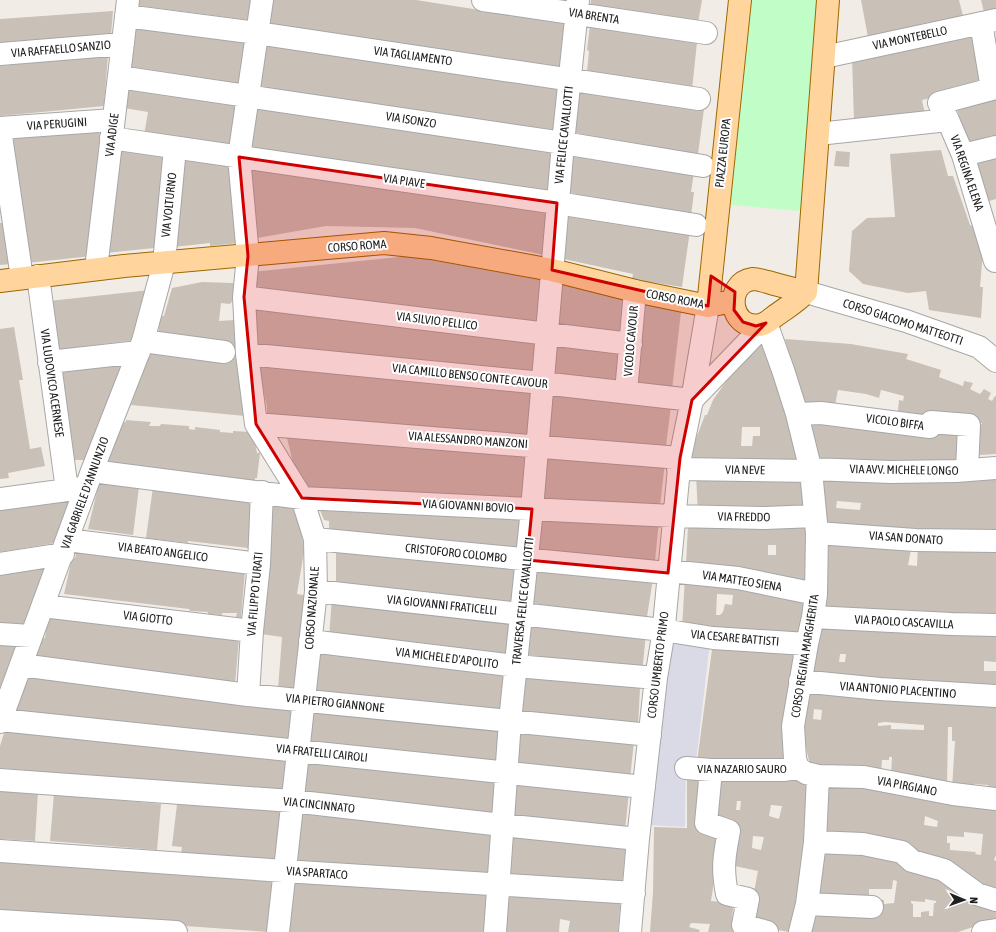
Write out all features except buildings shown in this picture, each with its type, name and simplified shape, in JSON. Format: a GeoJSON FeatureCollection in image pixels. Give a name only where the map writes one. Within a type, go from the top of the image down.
{"type":"FeatureCollection","features":[{"type":"Feature","properties":{"kind":"main road","name":"PIAZZA EUROPA"},"geometry":{"type":"LineString","coordinates":[[708,306],[740,0]]}},
{"type":"Feature","properties":{"kind":"main road"},"geometry":{"type":"LineString","coordinates":[[806,292],[758,280],[749,280],[741,285],[734,296],[734,310],[742,322],[756,326],[770,320],[798,300],[806,292],[828,0]]}},
{"type":"Feature","properties":{"kind":"main road","name":"CORSO ROMA"},"geometry":{"type":"LineString","coordinates":[[0,281],[164,263],[384,243],[431,248],[552,270],[635,291],[708,306],[734,296]]}},
{"type":"Feature","properties":{"kind":"main road"},"geometry":{"type":"LineString","coordinates":[[711,276],[734,296]]}},
{"type":"Feature","properties":{"kind":"main road"},"geometry":{"type":"LineString","coordinates":[[767,282],[774,289],[778,298],[778,308],[770,320]]}},
{"type":"Feature","properties":{"kind":"street"},"geometry":{"type":"LineString","coordinates":[[244,297],[248,256],[239,157],[262,0]]}},
{"type":"Feature","properties":{"kind":"street","name":"VIA BRENTA"},"geometry":{"type":"LineString","coordinates":[[483,0],[578,7],[706,33]]}},
{"type":"Feature","properties":{"kind":"street","name":"VIA FELICE CAVALLOTTI"},"geometry":{"type":"LineString","coordinates":[[552,270],[557,203],[578,7]]}},
{"type":"Feature","properties":{"kind":"street","name":"VIA TAGLIAMENTO"},"geometry":{"type":"LineString","coordinates":[[127,8],[257,33],[700,99]]}},
{"type":"Feature","properties":{"kind":"street","name":"VIA ADIGE"},"geometry":{"type":"LineString","coordinates":[[96,270],[127,8]]}},
{"type":"Feature","properties":{"kind":"street"},"geometry":{"type":"LineString","coordinates":[[948,120],[939,103],[994,88],[989,21]]}},
{"type":"Feature","properties":{"kind":"street","name":"VIA MONTEBELLO"},"geometry":{"type":"LineString","coordinates":[[824,57],[989,21]]}},
{"type":"Feature","properties":{"kind":"street","name":"VIA RAFFAELLO SANZIO"},"geometry":{"type":"LineString","coordinates":[[0,54],[123,44]]}},
{"type":"Feature","properties":{"kind":"street","name":"VIA ISONZO"},"geometry":{"type":"LineString","coordinates":[[118,77],[563,143],[702,166]]}},
{"type":"Feature","properties":{"kind":"street","name":"VIA REGINA ELENA"},"geometry":{"type":"LineString","coordinates":[[818,134],[948,120],[989,214],[996,261]]}},
{"type":"Feature","properties":{"kind":"street","name":"VIA PERUGINI"},"geometry":{"type":"LineString","coordinates":[[0,128],[112,129]]}},
{"type":"Feature","properties":{"kind":"street","name":"VIA LUDOVICO ACERNESE"},"geometry":{"type":"LineString","coordinates":[[0,128],[49,362],[82,483]]}},
{"type":"Feature","properties":{"kind":"street","name":"VIA PIAVE"},"geometry":{"type":"LineString","coordinates":[[112,129],[175,148],[557,203],[696,225]]}},
{"type":"Feature","properties":{"kind":"street"},"geometry":{"type":"LineString","coordinates":[[963,155],[996,147]]}},
{"type":"Feature","properties":{"kind":"street","name":"VIA VOLTURNO"},"geometry":{"type":"LineString","coordinates":[[164,263],[175,148]]}},
{"type":"Feature","properties":{"kind":"street","name":"VIA GABRIELE D'ANNUNZIO"},"geometry":{"type":"LineString","coordinates":[[2,713],[22,665],[31,636],[65,547],[82,483],[141,346],[164,263]]}},
{"type":"Feature","properties":{"kind":"street","name":"TRAVERSA FELICE CAVALLOTTI"},"geometry":{"type":"LineString","coordinates":[[495,932],[510,721],[532,509],[552,270]]}},
{"type":"Feature","properties":{"kind":"street","name":"VICOLO CAVOUR"},"geometry":{"type":"LineString","coordinates":[[626,392],[635,291]]}},
{"type":"Feature","properties":{"kind":"street","name":"CORSO GIACOMO MATTEOTTI"},"geometry":{"type":"LineString","coordinates":[[806,292],[906,321],[979,347],[996,361]]}},
{"type":"Feature","properties":{"kind":"street","name":"VIA SILVIO PELLICO"},"geometry":{"type":"LineString","coordinates":[[244,297],[630,344]]}},
{"type":"Feature","properties":{"kind":"street","name":"CORSO NAZIONALE"},"geometry":{"type":"LineString","coordinates":[[244,297],[247,354],[256,424],[302,498],[315,539],[316,591],[278,932]]}},
{"type":"Feature","properties":{"kind":"street","name":"CORSO UMBERTO PRIMO"},"geometry":{"type":"LineString","coordinates":[[630,932],[638,839],[656,678],[663,630],[679,464],[692,400],[708,306]]}},
{"type":"Feature","properties":{"kind":"street"},"geometry":{"type":"LineString","coordinates":[[692,400],[770,320]]}},
{"type":"Feature","properties":{"kind":"street","name":"CORSO REGINA MARGHERITA"},"geometry":{"type":"LineString","coordinates":[[770,320],[783,370],[797,414],[811,470],[816,525],[816,594],[793,726],[795,759],[808,772],[815,842],[807,904],[800,932]]}},
{"type":"Feature","properties":{"kind":"street"},"geometry":{"type":"LineString","coordinates":[[49,362],[141,346],[224,352]]}},
{"type":"Feature","properties":{"kind":"street","name":"VIA CAMILLO BENSO CONTE CAVOUR"},"geometry":{"type":"LineString","coordinates":[[247,354],[542,383],[692,400]]}},
{"type":"Feature","properties":{"kind":"street","name":"VICOLO BIFFA"},"geometry":{"type":"LineString","coordinates":[[797,414],[836,415],[930,427],[931,422],[969,425],[967,470]]}},
{"type":"Feature","properties":{"kind":"street","name":"VIA ALESSANDRO MANZONI"},"geometry":{"type":"LineString","coordinates":[[256,424],[537,446],[679,464]]}},
{"type":"Feature","properties":{"kind":"street","name":"VIA NEVE"},"geometry":{"type":"LineString","coordinates":[[679,464],[811,470]]}},
{"type":"Feature","properties":{"kind":"street","name":"VIA AVV. MICHELE LONGO"},"geometry":{"type":"LineString","coordinates":[[811,470],[891,472],[956,471],[996,468]]}},
{"type":"Feature","properties":{"kind":"street","name":"VIA GIOVANNI BOVIO"},"geometry":{"type":"LineString","coordinates":[[0,499],[82,483],[262,492],[302,498],[673,516]]}},
{"type":"Feature","properties":{"kind":"street","name":"VIA FILIPPO TURATI"},"geometry":{"type":"LineString","coordinates":[[248,695],[252,631],[259,564],[262,492]]}},
{"type":"Feature","properties":{"kind":"street","name":"VIA FREDDO"},"geometry":{"type":"LineString","coordinates":[[673,516],[765,518],[816,525]]}},
{"type":"Feature","properties":{"kind":"street","name":"VIA SAN DONATO"},"geometry":{"type":"LineString","coordinates":[[816,525],[915,540],[996,541]]}},
{"type":"Feature","properties":{"kind":"street","name":"CRISTOFORO COLOMBO"},"geometry":{"type":"LineString","coordinates":[[315,539],[668,572]]}},
{"type":"Feature","properties":{"kind":"street","name":"VIA BEATO ANGELICO"},"geometry":{"type":"LineString","coordinates":[[0,564],[65,547],[259,564]]}},
{"type":"Feature","properties":{"kind":"street","name":"VIA MATTEO SIENA"},"geometry":{"type":"LineString","coordinates":[[668,572],[738,578],[816,594]]}},
{"type":"Feature","properties":{"kind":"street","name":"VIA GIOVANNI FRATICELLI"},"geometry":{"type":"LineString","coordinates":[[316,591],[663,630]]}},
{"type":"Feature","properties":{"kind":"street","name":"VIA GIOTTO"},"geometry":{"type":"LineString","coordinates":[[43,606],[252,631]]}},
{"type":"Feature","properties":{"kind":"street","name":"VIA PAOLO CASCAVILLA"},"geometry":{"type":"LineString","coordinates":[[813,617],[943,624],[996,625]]}},
{"type":"Feature","properties":{"kind":"street","name":"VIA CESARE BATTISTI"},"geometry":{"type":"LineString","coordinates":[[663,630],[713,638],[807,644]]}},
{"type":"Feature","properties":{"kind":"street"},"geometry":{"type":"LineString","coordinates":[[0,634],[31,636]]}},
{"type":"Feature","properties":{"kind":"street","name":"VIA MICHELE D'APOLITO"},"geometry":{"type":"LineString","coordinates":[[310,641],[516,666],[656,678]]}},
{"type":"Feature","properties":{"kind":"street","name":"VIA PIETRO GIANNONE"},"geometry":{"type":"LineString","coordinates":[[22,665],[248,695],[650,735]]}},
{"type":"Feature","properties":{"kind":"street","name":"VIA ANTONIO PLACENTINO"},"geometry":{"type":"LineString","coordinates":[[800,681],[880,689],[996,696]]}},
{"type":"Feature","properties":{"kind":"street","name":"VIA FRATELLI CAIROLI"},"geometry":{"type":"LineString","coordinates":[[2,713],[298,750],[644,787]]}},
{"type":"Feature","properties":{"kind":"street","name":"VIA NAZARIO SAURO"},"geometry":{"type":"LineString","coordinates":[[686,768],[711,770],[785,770],[808,772]]}},
{"type":"Feature","properties":{"kind":"street"},"geometry":{"type":"LineString","coordinates":[[711,770],[706,823],[729,831],[724,856],[724,875],[727,894],[748,899],[743,925],[767,932]]}},
{"type":"Feature","properties":{"kind":"street","name":"VIA PIRGIANO"},"geometry":{"type":"LineString","coordinates":[[808,772],[864,777],[952,794],[996,799]]}},
{"type":"Feature","properties":{"kind":"street","name":"VIA CINCINNATO"},"geometry":{"type":"LineString","coordinates":[[0,780],[292,801],[502,826],[638,839]]}},
{"type":"Feature","properties":{"kind":"street"},"geometry":{"type":"LineString","coordinates":[[815,842],[863,844],[902,852],[912,861],[944,870],[977,894],[996,900]]}},
{"type":"Feature","properties":{"kind":"street","name":"VIA SPARTACO"},"geometry":{"type":"LineString","coordinates":[[0,851],[634,893]]}},
{"type":"Feature","properties":{"kind":"street"},"geometry":{"type":"LineString","coordinates":[[807,904],[872,907]]}},
{"type":"Feature","properties":{"kind":"street"},"geometry":{"type":"LineString","coordinates":[[0,921],[176,932]]}},
{"type":"Feature","properties":{"kind":"street"},"geometry":{"type":"LineString","coordinates":[[983,932],[996,930]]}},
{"type":"Feature","properties":{"kind":"highlighted area"},"geometry":{"type":"Polygon","coordinates":[[[239,157],[557,203],[552,270],[708,306],[711,276],[735,292],[734,310],[743,322],[756,326],[766,323],[692,400],[680,458],[668,573],[527,560],[532,509],[302,498],[256,424],[244,297],[248,256],[239,157]]]}},
{"type":"Feature","properties":{"kind":"green space"},"geometry":{"type":"Polygon","coordinates":[[[742,0],[824,0],[812,212],[719,204],[742,0]]]}},
{"type":"Feature","properties":{"kind":"shaded area"},"geometry":{"type":"Polygon","coordinates":[[[657,636],[710,642],[696,762],[686,761],[685,827],[649,825],[657,636]]]}}]}
